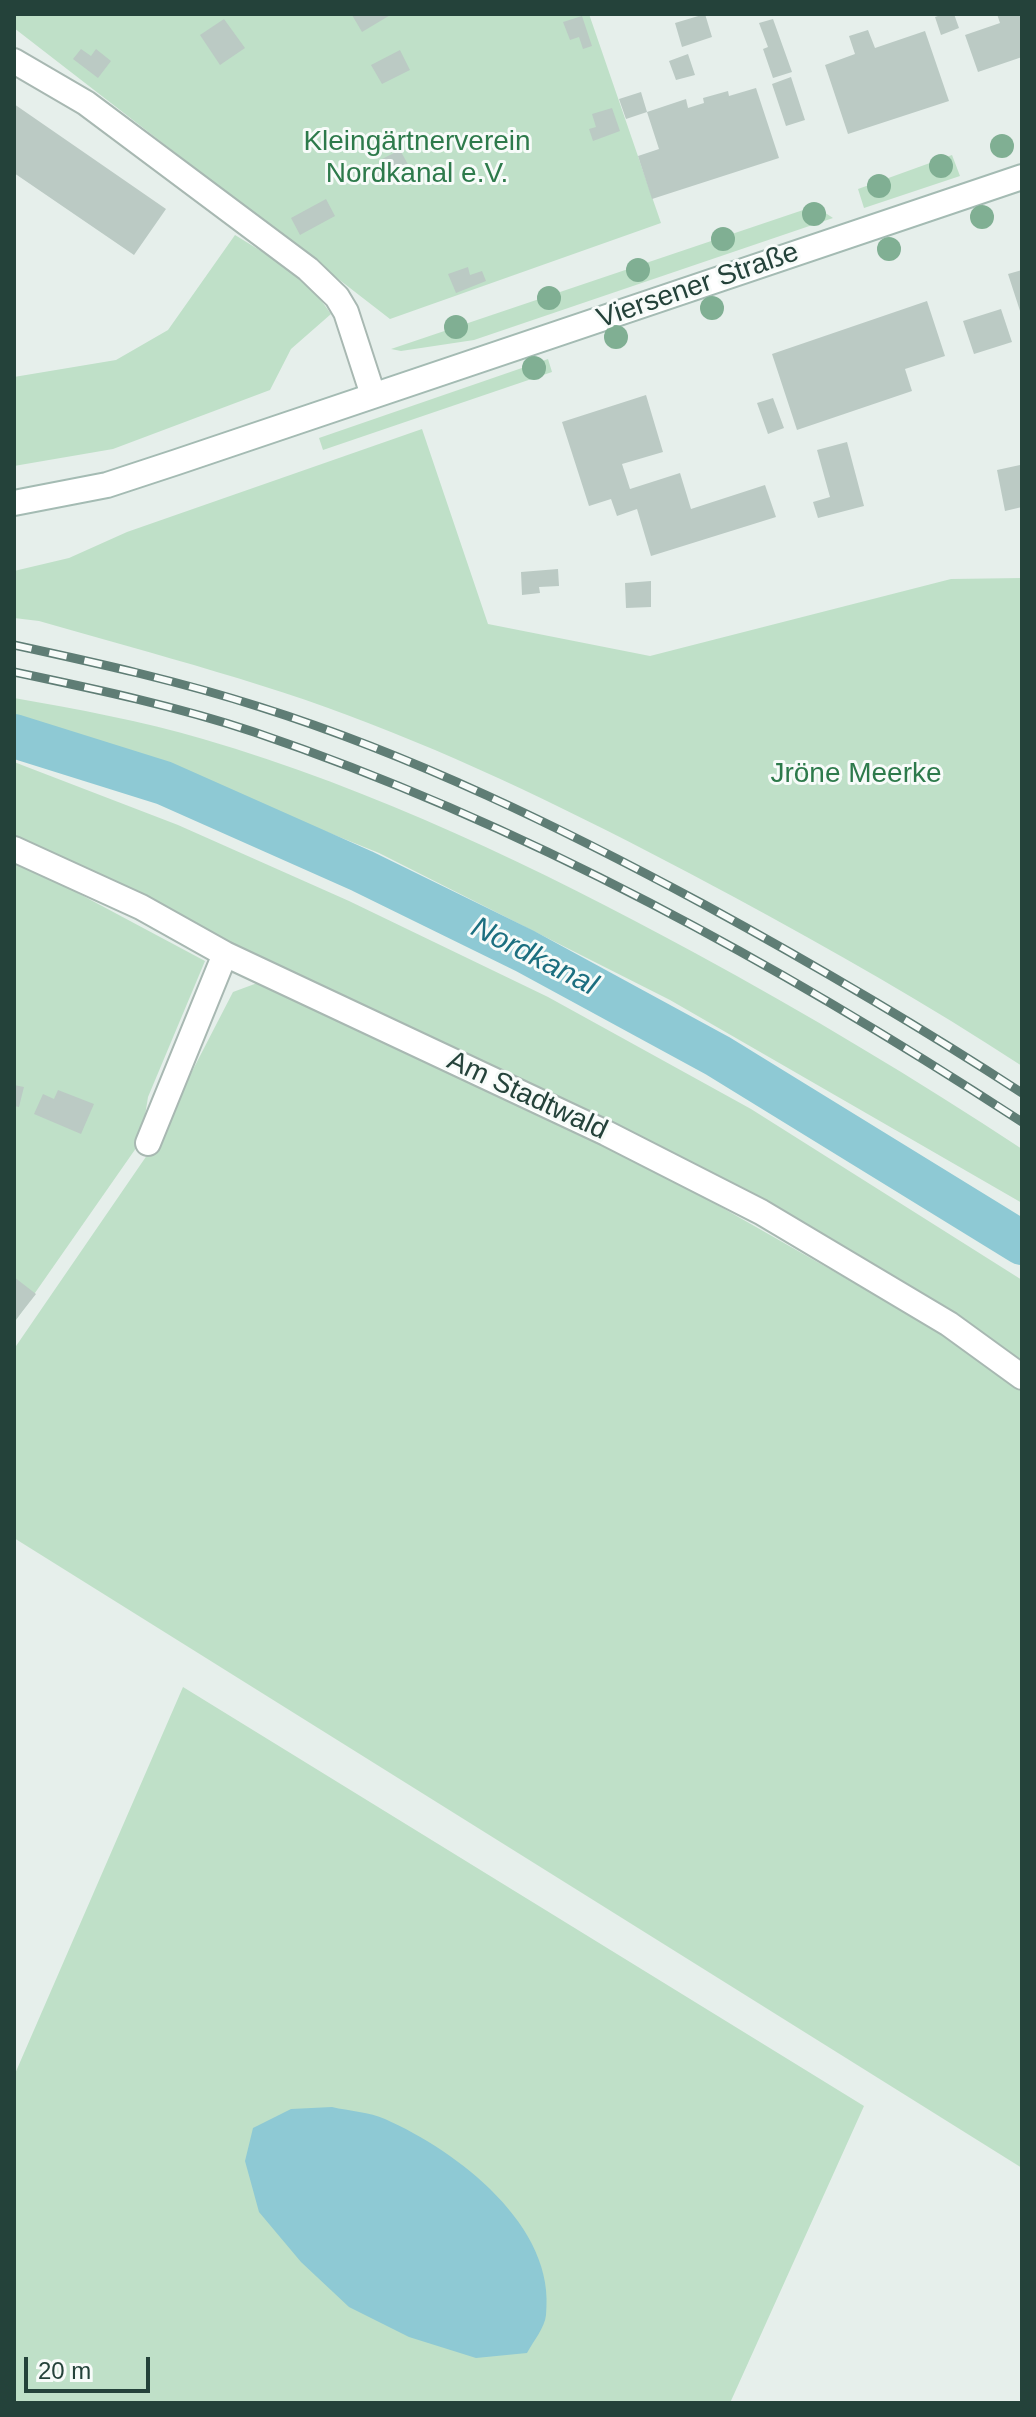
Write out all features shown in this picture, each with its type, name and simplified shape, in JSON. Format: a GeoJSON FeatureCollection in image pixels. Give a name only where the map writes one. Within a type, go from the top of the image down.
{"type":"FeatureCollection","features":[{"type":"Feature","properties":{"kind":"street"},"geometry":{"type":"LineString","coordinates":[[14,61],[86,103],[308,269],[337,297],[346,312],[373,395]]}},
{"type":"Feature","properties":{"kind":"street","name":"Viersener Straße"},"geometry":{"type":"LineString","coordinates":[[14,503],[107,485],[1022,177]]}},
{"type":"Feature","properties":{"kind":"street","name":"Am Stadtwald"},"geometry":{"type":"LineString","coordinates":[[14,849],[141,907],[225,954],[606,1133],[761,1212],[949,1324],[1022,1377]]}},
{"type":"Feature","properties":{"kind":"street"},"geometry":{"type":"LineString","coordinates":[[148,1143],[225,954]]}},
{"type":"Feature","properties":{"kind":"green space","name":"Kleingärtnerverein Nordkanal e.V."},"geometry":{"type":"Polygon","coordinates":[[[14,14],[589,14],[661,223],[390,319],[14,28],[14,14]]]}},
{"type":"Feature","properties":{"kind":"green space"},"geometry":{"type":"Polygon","coordinates":[[[952,155],[960,176],[864,208],[858,189],[952,155]]]}},
{"type":"Feature","properties":{"kind":"green space"},"geometry":{"type":"Polygon","coordinates":[[[815,206],[833,218],[474,340],[401,351],[391,349],[815,206]]]}},
{"type":"Feature","properties":{"kind":"green space"},"geometry":{"type":"Polygon","coordinates":[[[235,235],[305,278],[331,314],[291,349],[270,390],[113,449],[14,466],[14,377],[116,360],[168,330],[235,235]]]}},
{"type":"Feature","properties":{"kind":"green space"},"geometry":{"type":"Polygon","coordinates":[[[548,359],[552,372],[323,450],[319,438],[548,359]]]}},
{"type":"Feature","properties":{"kind":"green space","name":"Jröne Meerke"},"geometry":{"type":"Polygon","coordinates":[[[422,429],[488,624],[650,656],[951,579],[1022,578],[1022,1066],[916,1000],[771,917],[607,831],[479,769],[348,715],[260,685],[39,621],[14,618],[14,571],[69,558],[127,532],[422,429]]]}},
{"type":"Feature","properties":{"kind":"green space"},"geometry":{"type":"Polygon","coordinates":[[[14,698],[157,727],[267,759],[393,806],[576,890],[820,1023],[1022,1149],[1022,1203],[670,1000],[379,853],[106,743],[14,720],[14,698]]]}},
{"type":"Feature","properties":{"kind":"green space"},"geometry":{"type":"Polygon","coordinates":[[[14,762],[178,825],[349,901],[548,997],[751,1109],[1022,1280],[1022,1364],[792,1218],[538,1087],[283,970],[14,839],[14,762]]]}},
{"type":"Feature","properties":{"kind":"green space"},"geometry":{"type":"Polygon","coordinates":[[[14,859],[205,961],[148,1097],[141,1141],[14,1323],[14,859]]]}},
{"type":"Feature","properties":{"kind":"green space"},"geometry":{"type":"Polygon","coordinates":[[[260,982],[642,1162],[942,1333],[1022,1391],[1022,2168],[14,1538],[14,1349],[154,1145],[233,992],[260,982]]]}},
{"type":"Feature","properties":{"kind":"green space"},"geometry":{"type":"Polygon","coordinates":[[[183,1687],[864,2106],[730,2403],[14,2403],[14,2076],[183,1687]]]}},
{"type":"Feature","properties":{"kind":"water"},"geometry":{"type":"Polygon","coordinates":[[[332,2107],[379,2117],[413,2133],[470,2172],[497,2196],[519,2222],[536,2251],[545,2282],[545,2320],[527,2353],[476,2358],[409,2337],[349,2307],[301,2262],[259,2212],[245,2161],[253,2128],[291,2109],[332,2107]]]}},
{"type":"Feature","properties":{"kind":"building"},"geometry":{"type":"Polygon","coordinates":[[[354,14],[392,14],[362,32],[354,14]]]}},
{"type":"Feature","properties":{"kind":"building"},"geometry":{"type":"Polygon","coordinates":[[[705,14],[712,37],[682,47],[675,23],[705,14]]]}},
{"type":"Feature","properties":{"kind":"building"},"geometry":{"type":"Polygon","coordinates":[[[954,14],[959,28],[941,35],[935,17],[954,14]]]}},
{"type":"Feature","properties":{"kind":"building"},"geometry":{"type":"Polygon","coordinates":[[[997,14],[1022,14],[1022,57],[978,72],[965,35],[1000,23],[997,14]]]}},
{"type":"Feature","properties":{"kind":"building"},"geometry":{"type":"Polygon","coordinates":[[[582,16],[592,46],[583,49],[579,37],[570,40],[563,22],[582,16]]]}},
{"type":"Feature","properties":{"kind":"building"},"geometry":{"type":"Polygon","coordinates":[[[224,19],[245,48],[220,65],[200,35],[224,19]]]}},
{"type":"Feature","properties":{"kind":"building"},"geometry":{"type":"Polygon","coordinates":[[[773,19],[792,72],[773,78],[763,49],[768,47],[759,23],[773,19]]]}},
{"type":"Feature","properties":{"kind":"building"},"geometry":{"type":"Polygon","coordinates":[[[868,30],[875,48],[925,31],[949,101],[848,134],[825,65],[855,54],[849,36],[868,30]]]}},
{"type":"Feature","properties":{"kind":"building"},"geometry":{"type":"Polygon","coordinates":[[[81,49],[91,56],[96,49],[111,61],[98,78],[73,59],[81,49]]]}},
{"type":"Feature","properties":{"kind":"building"},"geometry":{"type":"Polygon","coordinates":[[[400,50],[410,70],[382,84],[371,65],[400,50]]]}},
{"type":"Feature","properties":{"kind":"building"},"geometry":{"type":"Polygon","coordinates":[[[688,54],[695,75],[676,80],[669,61],[688,54]]]}},
{"type":"Feature","properties":{"kind":"building"},"geometry":{"type":"Polygon","coordinates":[[[791,77],[805,120],[786,126],[772,84],[791,77]]]}},
{"type":"Feature","properties":{"kind":"building"},"geometry":{"type":"Polygon","coordinates":[[[756,88],[779,158],[652,199],[638,156],[659,149],[647,112],[686,99],[688,108],[704,103],[703,98],[728,91],[729,96],[756,88]]]}},
{"type":"Feature","properties":{"kind":"building"},"geometry":{"type":"Polygon","coordinates":[[[641,92],[647,112],[626,119],[619,99],[641,92]]]}},
{"type":"Feature","properties":{"kind":"building"},"geometry":{"type":"Polygon","coordinates":[[[14,104],[166,209],[134,255],[14,173],[14,104]]]}},
{"type":"Feature","properties":{"kind":"building"},"geometry":{"type":"Polygon","coordinates":[[[612,108],[620,131],[593,141],[589,129],[596,127],[592,114],[612,108]]]}},
{"type":"Feature","properties":{"kind":"building"},"geometry":{"type":"Polygon","coordinates":[[[400,150],[410,168],[381,183],[376,174],[386,169],[382,159],[400,150]]]}},
{"type":"Feature","properties":{"kind":"building"},"geometry":{"type":"Polygon","coordinates":[[[326,199],[335,216],[300,235],[291,218],[326,199]]]}},
{"type":"Feature","properties":{"kind":"building"},"geometry":{"type":"Polygon","coordinates":[[[468,267],[470,275],[482,271],[486,281],[456,293],[448,274],[468,267]]]}},
{"type":"Feature","properties":{"kind":"building"},"geometry":{"type":"Polygon","coordinates":[[[1022,270],[1022,314],[1021,314],[1008,274],[1022,270]]]}},
{"type":"Feature","properties":{"kind":"building"},"geometry":{"type":"Polygon","coordinates":[[[927,301],[945,356],[905,369],[912,391],[797,430],[772,354],[927,301]]]}},
{"type":"Feature","properties":{"kind":"building"},"geometry":{"type":"Polygon","coordinates":[[[1001,309],[1012,342],[974,354],[963,321],[1001,309]]]}},
{"type":"Feature","properties":{"kind":"building"},"geometry":{"type":"Polygon","coordinates":[[[646,395],[663,452],[622,464],[630,489],[680,473],[691,509],[765,485],[776,517],[651,556],[637,509],[617,516],[611,499],[589,506],[562,422],[646,395]]]}},
{"type":"Feature","properties":{"kind":"building"},"geometry":{"type":"Polygon","coordinates":[[[773,398],[784,428],[768,434],[757,403],[773,398]]]}},
{"type":"Feature","properties":{"kind":"building"},"geometry":{"type":"Polygon","coordinates":[[[847,442],[864,506],[818,518],[813,502],[830,497],[817,450],[847,442]]]}},
{"type":"Feature","properties":{"kind":"building"},"geometry":{"type":"Polygon","coordinates":[[[1020,465],[1022,507],[1005,511],[997,470],[1020,465]]]}},
{"type":"Feature","properties":{"kind":"building"},"geometry":{"type":"Polygon","coordinates":[[[558,569],[559,586],[539,587],[540,593],[522,595],[521,572],[558,569]]]}},
{"type":"Feature","properties":{"kind":"building"},"geometry":{"type":"Polygon","coordinates":[[[651,581],[651,607],[626,608],[625,583],[651,581]]]}},
{"type":"Feature","properties":{"kind":"building"},"geometry":{"type":"Polygon","coordinates":[[[14,1085],[24,1087],[19,1107],[14,1106],[14,1085]]]}},
{"type":"Feature","properties":{"kind":"building"},"geometry":{"type":"Polygon","coordinates":[[[58,1090],[94,1104],[81,1134],[34,1114],[43,1094],[54,1099],[58,1090]]]}},
{"type":"Feature","properties":{"kind":"building"},"geometry":{"type":"Polygon","coordinates":[[[14,1277],[36,1294],[14,1322],[14,1277]]]}},
{"type":"Feature","properties":{"kind":"waterway","name":"Nordkanal"},"geometry":{"type":"LineString","coordinates":[[14,736],[164,783],[362,871],[525,951],[718,1056],[1022,1243]]}},
{"type":"Feature","properties":{"kind":"railway"},"geometry":{"type":"LineString","coordinates":[[14,645],[168,681],[260,707],[318,726],[431,771],[597,848],[745,927],[905,1020],[1022,1093]]}},
{"type":"Feature","properties":{"kind":"railway"},"geometry":{"type":"LineString","coordinates":[[14,672],[135,699],[254,732],[455,810],[650,903],[745,954],[839,1008],[1022,1122]]}}]}
